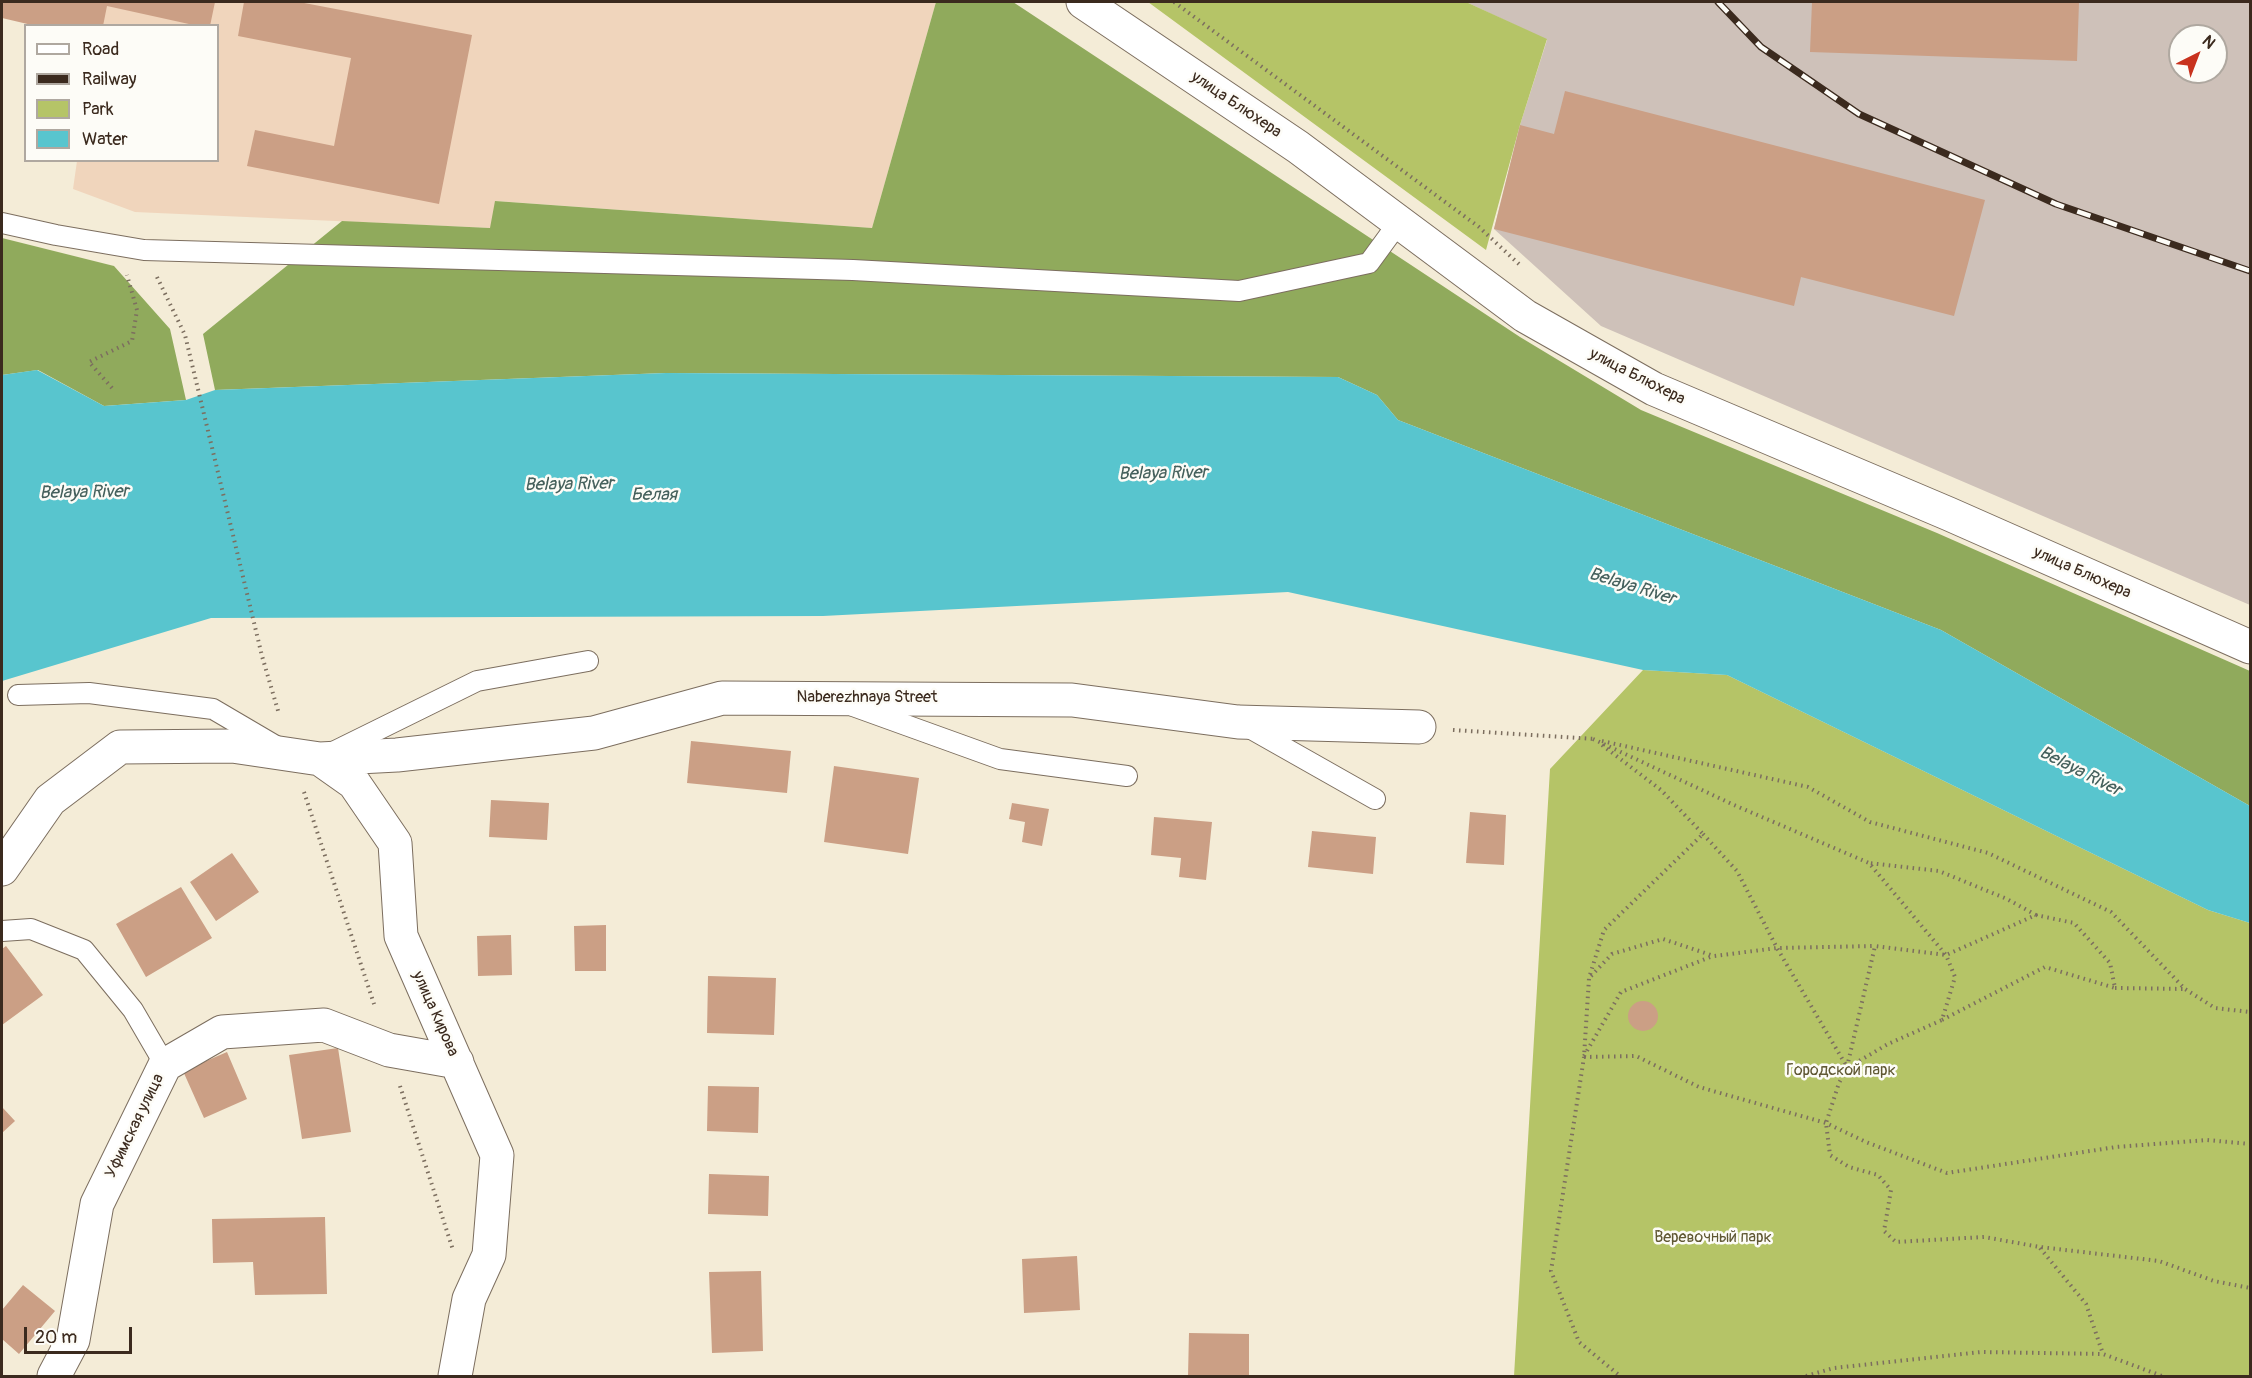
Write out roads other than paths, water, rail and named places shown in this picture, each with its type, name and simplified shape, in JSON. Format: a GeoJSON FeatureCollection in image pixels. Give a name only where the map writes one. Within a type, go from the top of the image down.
{"type":"FeatureCollection","features":[{"type":"Feature","properties":{"kind":"street","name":"улица Блюхера"},"geometry":{"type":"LineString","coordinates":[[1083,2],[1298,147],[1525,316],[1654,389],[1960,519],[2250,647]]}},
{"type":"Feature","properties":{"kind":"street","name":"Naberezhnaya Street"},"geometry":{"type":"LineString","coordinates":[[306,757],[398,755],[594,733],[722,698],[1072,700],[1238,722],[1419,728]]}},
{"type":"Feature","properties":{"kind":"street","name":"улица Кирова"},"geometry":{"type":"LineString","coordinates":[[2,869],[50,800],[120,747],[232,746],[306,757],[354,783],[394,843],[401,936],[496,1155],[489,1255],[469,1299],[455,1377]]}},
{"type":"Feature","properties":{"kind":"street","name":"Уфимская улица"},"geometry":{"type":"LineString","coordinates":[[54,1377],[73,1340],[98,1204],[165,1065],[222,1032],[324,1025],[389,1050],[457,1062]]}},
{"type":"Feature","properties":{"kind":"lane"},"geometry":{"type":"LineString","coordinates":[[2,223],[144,250],[842,270],[1239,291],[1369,263],[1399,222]]}},
{"type":"Feature","properties":{"kind":"lane"},"geometry":{"type":"LineString","coordinates":[[18,695],[89,693],[213,710],[306,757],[477,681],[588,661]]}},
{"type":"Feature","properties":{"kind":"lane"},"geometry":{"type":"LineString","coordinates":[[828,698],[1000,759],[1127,776]]}},
{"type":"Feature","properties":{"kind":"lane"},"geometry":{"type":"LineString","coordinates":[[1238,722],[1375,799]]}},
{"type":"Feature","properties":{"kind":"lane"},"geometry":{"type":"LineString","coordinates":[[2,931],[31,929],[84,950],[133,1010],[165,1065]]}},
{"type":"Feature","properties":{"kind":"water","name":"Белая"},"geometry":{"type":"Polygon","coordinates":[[[37,370],[104,406],[186,400],[215,390],[666,373],[1338,377],[1377,395],[1398,420],[1941,630],[2250,806],[2250,923],[2208,910],[1727,675],[1643,670],[1288,592],[823,616],[211,618],[2,681],[2,375],[37,370]]]}},
{"type":"Feature","properties":{"kind":"railway"},"geometry":{"type":"LineString","coordinates":[[1718,2],[1761,47],[1859,114],[2056,204],[2250,271]]}},
{"type":"Feature","properties":{"kind":"water label","name":"Belaya River"},"geometry":{"type":"Point","coordinates":[1163,474]}},
{"type":"Feature","properties":{"kind":"water label","name":"Belaya River"},"geometry":{"type":"Point","coordinates":[569,485]}},
{"type":"Feature","properties":{"kind":"water label","name":"Belaya River"},"geometry":{"type":"Point","coordinates":[84,493]}},
{"type":"Feature","properties":{"kind":"water label","name":"Belaya River"},"geometry":{"type":"Point","coordinates":[1632,587]}},
{"type":"Feature","properties":{"kind":"water label","name":"Belaya River"},"geometry":{"type":"Point","coordinates":[2080,772]}},
{"type":"Feature","properties":{"kind":"park label","name":"Городской парк"},"geometry":{"type":"Point","coordinates":[1841,1071]}},
{"type":"Feature","properties":{"kind":"park label","name":"Веревочный парк"},"geometry":{"type":"Point","coordinates":[1713,1238]}}]}
